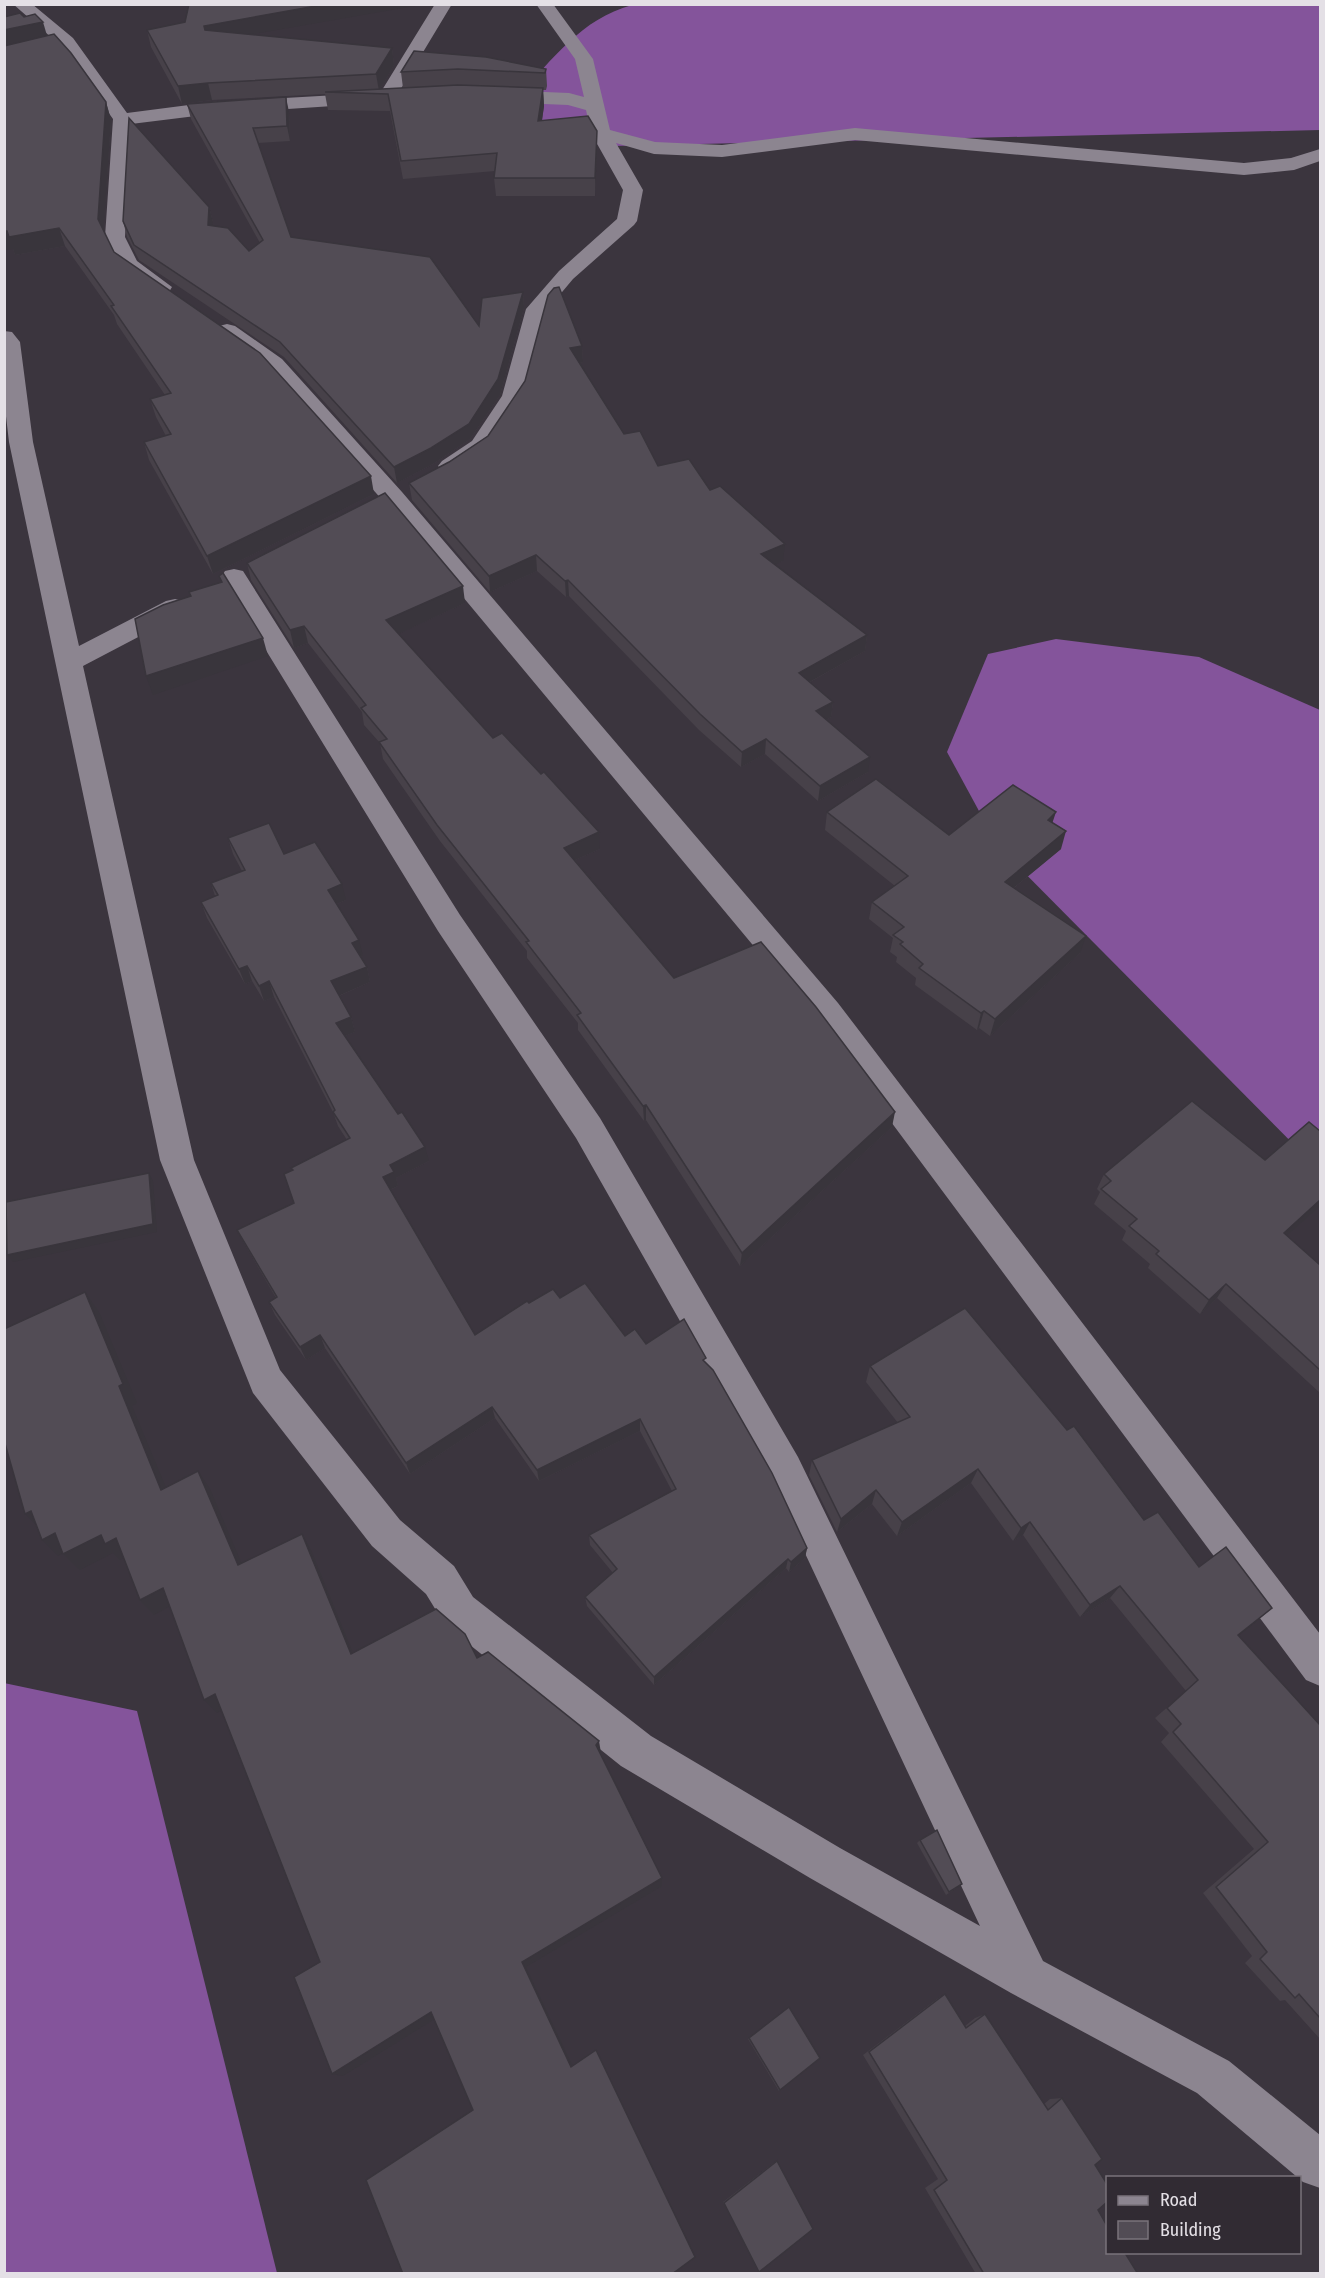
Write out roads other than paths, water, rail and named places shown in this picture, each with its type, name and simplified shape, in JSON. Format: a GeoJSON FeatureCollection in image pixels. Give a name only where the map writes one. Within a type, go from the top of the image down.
{"type":"FeatureCollection","features":[{"type":"Feature","properties":{"kind":"street"},"geometry":{"type":"LineString","coordinates":[[21,4],[122,119],[115,237],[128,265],[274,364],[392,497],[827,1012],[1320,1666]]}},
{"type":"Feature","properties":{"kind":"street"},"geometry":{"type":"LineString","coordinates":[[386,98],[444,4]]}},
{"type":"Feature","properties":{"kind":"street"},"geometry":{"type":"LineString","coordinates":[[433,476],[480,446],[513,396],[537,309],[566,275],[627,221],[633,190],[601,133],[584,59],[544,4]]}},
{"type":"Feature","properties":{"kind":"street"},"geometry":{"type":"LineString","coordinates":[[482,95],[569,99],[595,107]]}},
{"type":"Feature","properties":{"kind":"street"},"geometry":{"type":"LineString","coordinates":[[122,119],[212,108],[407,97]]}},
{"type":"Feature","properties":{"kind":"street"},"geometry":{"type":"LineString","coordinates":[[601,133],[654,148],[722,151],[855,134],[1245,169],[1293,164],[1320,154]]}},
{"type":"Feature","properties":{"kind":"street"},"geometry":{"type":"LineString","coordinates":[[4,337],[9,342],[21,442],[177,1160],[266,1381],[386,1533],[440,1580],[459,1611],[636,1751],[825,1863],[1027,1977],[1212,2077],[1320,2165]]}},
{"type":"Feature","properties":{"kind":"street"},"geometry":{"type":"LineString","coordinates":[[70,662],[225,581],[449,923],[588,1128],[779,1460],[1027,1977]]}}]}
